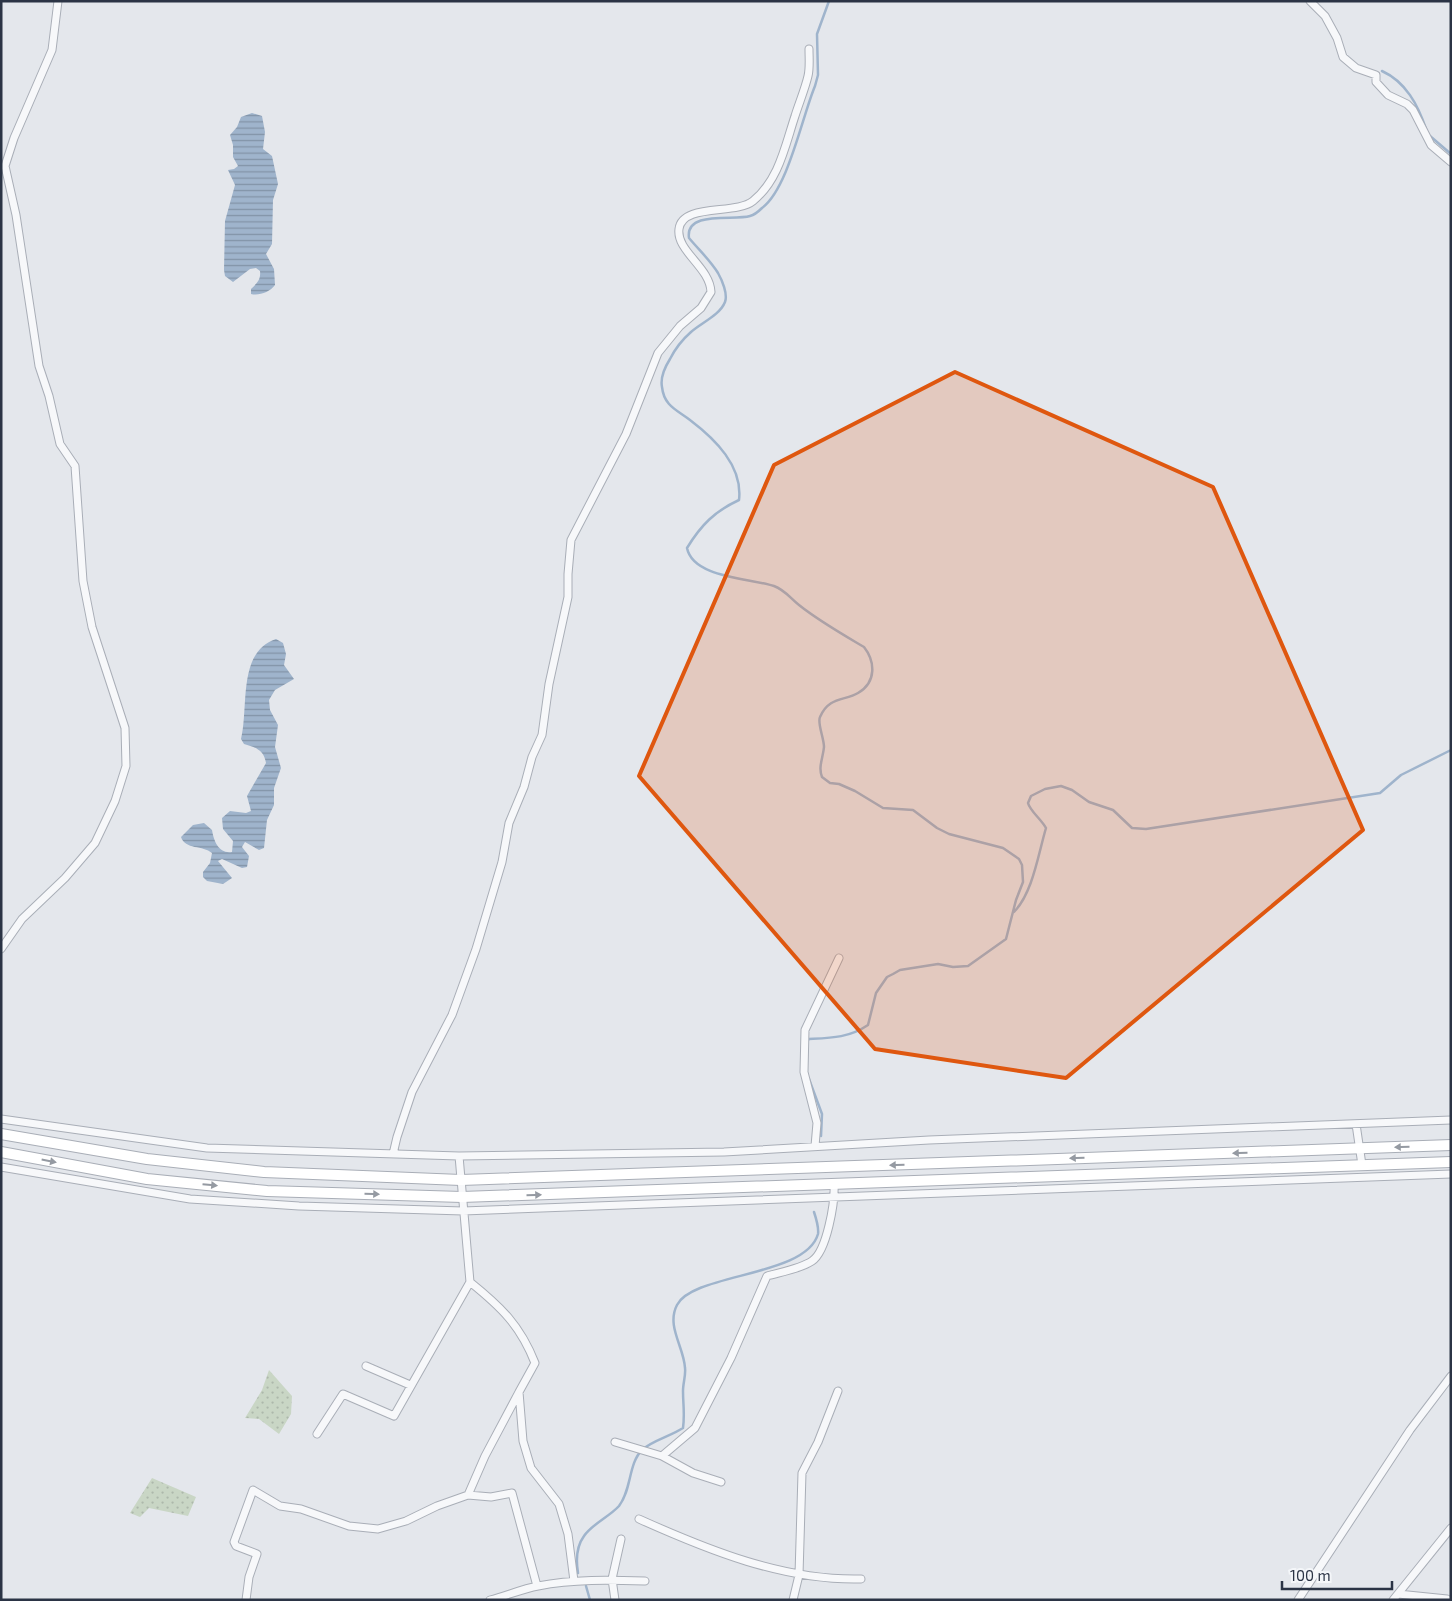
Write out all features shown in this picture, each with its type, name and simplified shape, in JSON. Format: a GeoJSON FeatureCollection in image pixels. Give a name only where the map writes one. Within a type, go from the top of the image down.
{"type":"FeatureCollection","features":[{"type":"Feature","properties":{"kind":"main road"},"geometry":{"type":"LineString","coordinates":[[1,1134],[147,1159],[264,1172],[461,1180],[1451,1145]]}},
{"type":"Feature","properties":{"kind":"main road"},"geometry":{"type":"LineString","coordinates":[[1,1152],[147,1179],[267,1191],[462,1197],[1451,1162]]}},
{"type":"Feature","properties":{"kind":"main road"},"geometry":{"type":"LineString","coordinates":[[921,1164],[921,1181]]}},
{"type":"Feature","properties":{"kind":"street"},"geometry":{"type":"LineString","coordinates":[[1,948],[22,919],[65,878],[95,843],[115,801],[126,766],[125,728],[92,627],[83,581],[75,466],[60,444],[49,396],[39,366],[16,215],[5,166],[14,138],[52,50],[58,1]]}},
{"type":"Feature","properties":{"kind":"street"},"geometry":{"type":"LineString","coordinates":[[1310,1],[1325,16],[1337,38],[1343,57],[1356,68],[1376,75],[1376,82],[1383,90],[1413,110],[1431,145],[1451,162]]}},
{"type":"Feature","properties":{"kind":"street"},"geometry":{"type":"LineString","coordinates":[[393,1154],[412,1092],[452,1016],[476,949],[502,862],[509,824],[524,787],[532,757],[542,735],[549,684],[568,597],[568,574],[572,540],[626,434],[658,353],[680,326],[701,308],[711,292],[710,280],[683,245],[679,238],[679,228],[686,217],[699,212],[746,206],[768,185],[775,174],[784,151],[808,75],[809,49]]}},
{"type":"Feature","properties":{"kind":"street"},"geometry":{"type":"LineString","coordinates":[[815,1146],[817,1123],[804,1072],[805,1030],[839,958]]}},
{"type":"Feature","properties":{"kind":"street"},"geometry":{"type":"LineString","coordinates":[[1,1120],[207,1148],[459,1156],[724,1152],[929,1140],[1451,1120]]}},
{"type":"Feature","properties":{"kind":"street"},"geometry":{"type":"LineString","coordinates":[[1356,1124],[1362,1165]]}},
{"type":"Feature","properties":{"kind":"street"},"geometry":{"type":"LineString","coordinates":[[317,1434],[343,1394],[394,1416],[470,1282],[459,1156]]}},
{"type":"Feature","properties":{"kind":"street"},"geometry":{"type":"LineString","coordinates":[[1,1167],[190,1199],[308,1207],[463,1211],[1451,1174]]}},
{"type":"Feature","properties":{"kind":"street"},"geometry":{"type":"LineString","coordinates":[[662,1456],[695,1428],[731,1358],[768,1276],[812,1262],[821,1251],[835,1198],[834,1185]]}},
{"type":"Feature","properties":{"kind":"street"},"geometry":{"type":"LineString","coordinates":[[468,1496],[485,1456],[534,1363],[526,1340],[513,1321],[470,1282]]}},
{"type":"Feature","properties":{"kind":"street"},"geometry":{"type":"LineString","coordinates":[[366,1366],[410,1385]]}},
{"type":"Feature","properties":{"kind":"street"},"geometry":{"type":"LineString","coordinates":[[1298,1600],[1410,1430],[1451,1376]]}},
{"type":"Feature","properties":{"kind":"street"},"geometry":{"type":"LineString","coordinates":[[793,1600],[799,1575],[802,1473],[818,1442],[838,1391]]}},
{"type":"Feature","properties":{"kind":"street"},"geometry":{"type":"LineString","coordinates":[[519,1392],[523,1441],[531,1468],[559,1504],[568,1534],[574,1581]]}},
{"type":"Feature","properties":{"kind":"street"},"geometry":{"type":"LineString","coordinates":[[615,1442],[662,1456],[692,1473],[721,1482]]}},
{"type":"Feature","properties":{"kind":"street"},"geometry":{"type":"LineString","coordinates":[[246,1600],[249,1577],[257,1554],[236,1546],[234,1542],[254,1490],[280,1506],[301,1509],[350,1526],[378,1529],[406,1521],[437,1506],[468,1496],[490,1497],[512,1493],[536,1586]]}},
{"type":"Feature","properties":{"kind":"street"},"geometry":{"type":"LineString","coordinates":[[639,1519],[710,1549],[799,1575],[835,1580],[861,1579]]}},
{"type":"Feature","properties":{"kind":"street"},"geometry":{"type":"LineString","coordinates":[[1393,1600],[1451,1528]]}},
{"type":"Feature","properties":{"kind":"street"},"geometry":{"type":"LineString","coordinates":[[615,1600],[612,1579],[621,1539]]}},
{"type":"Feature","properties":{"kind":"street"},"geometry":{"type":"LineString","coordinates":[[490,1600],[536,1586],[574,1581],[612,1579],[645,1581]]}},
{"type":"Feature","properties":{"kind":"street"},"geometry":{"type":"LineString","coordinates":[[1398,1594],[1448,1597]]}},
{"type":"Feature","properties":{"kind":"highlighted area"},"geometry":{"type":"Polygon","coordinates":[[[955,372],[1213,487],[1363,830],[1066,1078],[875,1049],[639,776],[774,465],[955,372]]]}},
{"type":"Feature","properties":{"kind":"green space"},"geometry":{"type":"Polygon","coordinates":[[[269,1370],[292,1396],[291,1414],[279,1434],[259,1419],[245,1418],[262,1390],[269,1370]]]}},
{"type":"Feature","properties":{"kind":"green space"},"geometry":{"type":"Polygon","coordinates":[[[152,1478],[196,1497],[188,1516],[149,1508],[140,1517],[130,1513],[152,1478]]]}},
{"type":"Feature","properties":{"kind":"water"},"geometry":{"type":"Polygon","coordinates":[[[252,113],[262,116],[265,132],[263,149],[272,156],[278,184],[273,200],[272,244],[266,254],[274,269],[275,285],[261,294],[251,294],[251,289],[260,277],[260,271],[256,268],[250,269],[233,282],[225,276],[224,270],[225,221],[235,185],[228,170],[238,166],[233,157],[233,145],[230,135],[237,127],[241,117],[252,113]]]}},
{"type":"Feature","properties":{"kind":"water"},"geometry":{"type":"Polygon","coordinates":[[[276,639],[283,643],[286,654],[284,665],[294,679],[275,690],[269,700],[270,710],[278,725],[275,747],[281,768],[274,788],[274,805],[267,820],[264,848],[259,850],[245,842],[242,847],[249,856],[247,867],[242,868],[222,859],[218,861],[232,878],[223,884],[207,881],[203,877],[203,872],[210,863],[212,853],[186,844],[181,837],[193,825],[204,823],[212,830],[214,839],[220,849],[232,852],[233,841],[223,829],[222,818],[230,811],[246,813],[251,811],[247,796],[266,763],[261,752],[244,744],[241,739],[247,682],[255,656],[264,646],[276,639]]]}},
{"type":"Feature","properties":{"kind":"waterway"},"geometry":{"type":"LineString","coordinates":[[806,1042],[809,1039],[847,1035],[868,1025],[876,993],[887,977],[900,970],[938,964],[953,967],[968,966],[1006,939],[1016,900],[1023,882],[1022,865],[1019,859],[1003,848],[949,834],[937,828],[913,810],[883,808],[855,791],[839,784],[830,783],[822,777],[821,766],[824,747],[819,723],[820,717],[824,710],[833,702],[858,693],[868,683],[872,671],[868,653],[864,647],[814,616],[778,588],[711,571],[691,558],[687,548],[709,520],[739,500],[737,476],[725,454],[709,436],[668,403],[663,393],[663,372],[677,348],[691,332],[719,311],[726,299],[720,276],[689,238],[690,229],[695,223],[702,220],[753,215],[771,199],[787,169],[815,86],[818,75],[817,34],[829,1]]}},
{"type":"Feature","properties":{"kind":"waterway"},"geometry":{"type":"LineString","coordinates":[[1382,71],[1398,81],[1410,95],[1426,129]]}},
{"type":"Feature","properties":{"kind":"waterway"},"geometry":{"type":"LineString","coordinates":[[1430,136],[1451,154]]}},
{"type":"Feature","properties":{"kind":"waterway"},"geometry":{"type":"LineString","coordinates":[[1014,912],[1021,904],[1030,884],[1046,828],[1028,803],[1031,796],[1045,789],[1061,786],[1072,790],[1089,802],[1113,810],[1132,828],[1146,829],[1380,793],[1401,775],[1451,750]]}},
{"type":"Feature","properties":{"kind":"waterway"},"geometry":{"type":"LineString","coordinates":[[809,1079],[822,1114],[821,1136]]}},
{"type":"Feature","properties":{"kind":"waterway"},"geometry":{"type":"LineString","coordinates":[[578,1573],[577,1554],[581,1540],[591,1528],[619,1506],[626,1492],[634,1462],[642,1450],[683,1428],[685,1371],[684,1360],[673,1321],[677,1305],[687,1295],[704,1286],[772,1267],[793,1259],[809,1248],[818,1234],[814,1212]]}},
{"type":"Feature","properties":{"kind":"waterway"},"geometry":{"type":"LineString","coordinates":[[586,1586],[590,1600]]}}]}
